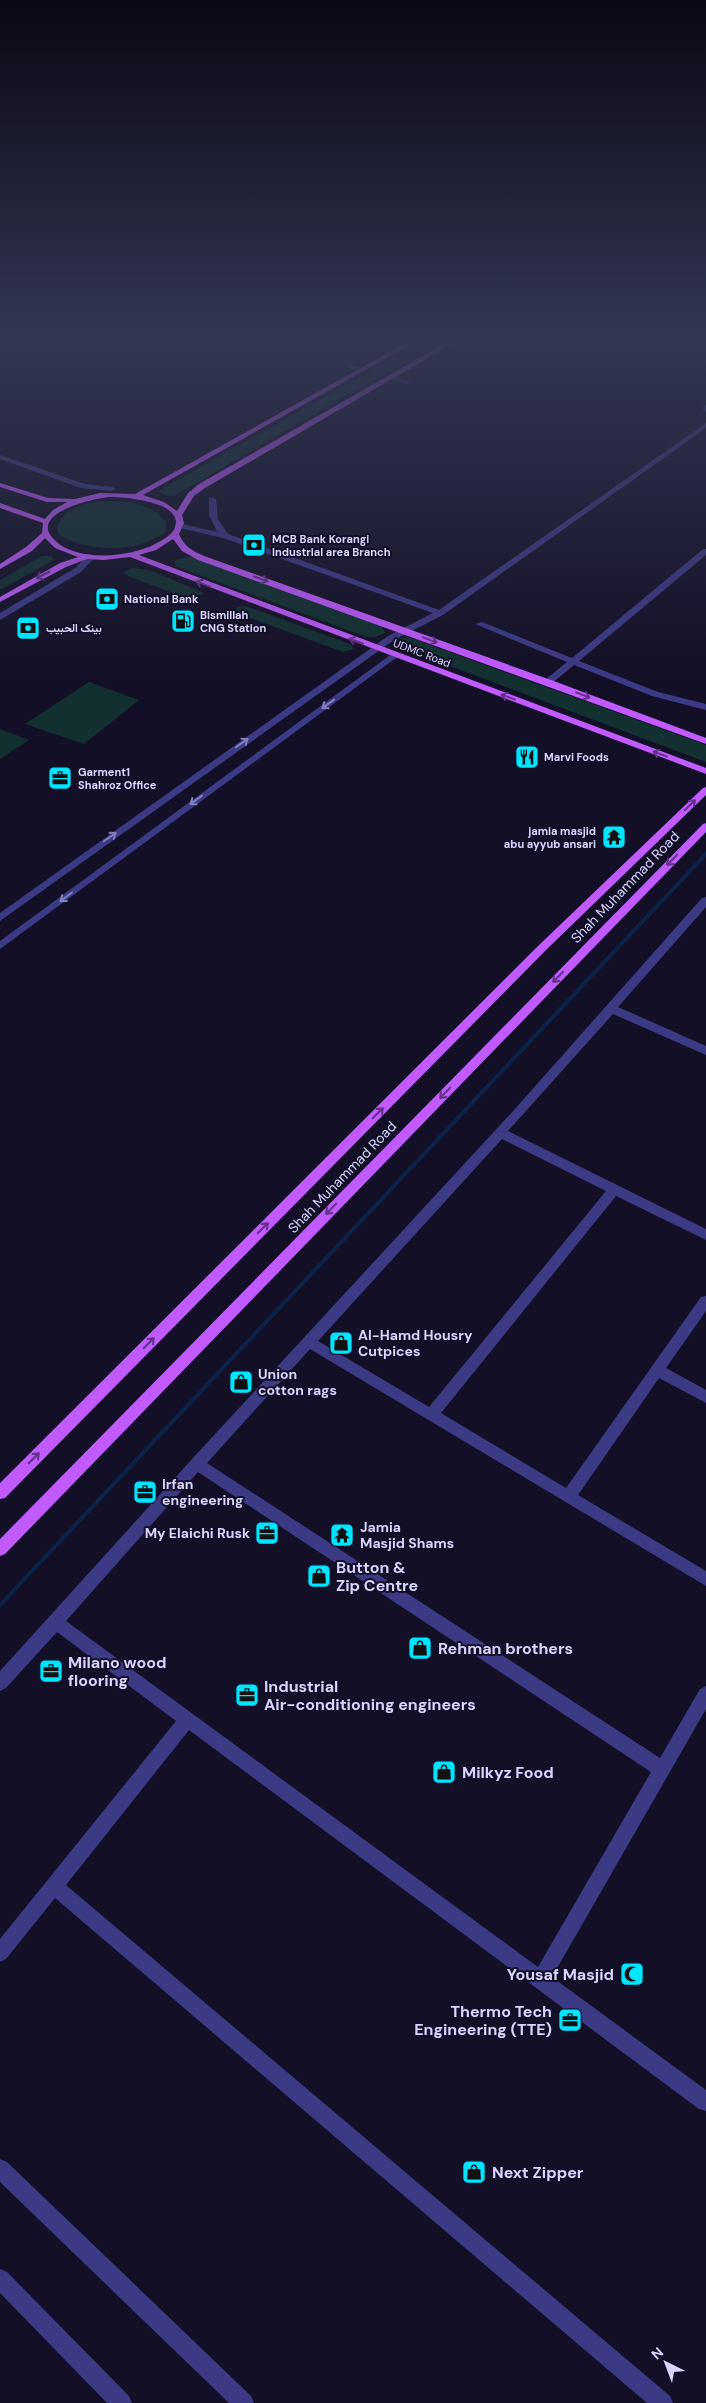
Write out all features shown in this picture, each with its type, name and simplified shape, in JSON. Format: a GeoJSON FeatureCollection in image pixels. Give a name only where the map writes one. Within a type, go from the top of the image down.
{"type":"FeatureCollection","features":[{"type":"Feature","properties":{"kind":"main road"},"geometry":{"type":"LineString","coordinates":[[137,496],[214,453]]}},
{"type":"Feature","properties":{"kind":"main road"},"geometry":{"type":"LineString","coordinates":[[45,534],[52,544],[67,551],[90,556],[131,555],[165,543],[175,534],[178,525],[178,515],[191,496],[202,486],[259,453]]}},
{"type":"Feature","properties":{"kind":"main road"},"geometry":{"type":"LineString","coordinates":[[0,485],[47,500],[80,500],[112,494],[137,496],[153,499],[169,506],[178,515]]}},
{"type":"Feature","properties":{"kind":"main road"},"geometry":{"type":"LineString","coordinates":[[0,567],[29,549],[45,534],[47,522],[60,509],[80,500]]}},
{"type":"Feature","properties":{"kind":"main road"},"geometry":{"type":"LineString","coordinates":[[0,505],[47,522]]}},
{"type":"Feature","properties":{"kind":"main road","name":"UDMC Road"},"geometry":{"type":"LineString","coordinates":[[175,534],[180,546],[185,551],[201,558],[548,682],[706,742]]}},
{"type":"Feature","properties":{"kind":"main road","name":"UDMC Road"},"geometry":{"type":"LineString","coordinates":[[131,555],[706,771]]}},
{"type":"Feature","properties":{"kind":"main road"},"geometry":{"type":"LineString","coordinates":[[0,600],[47,573],[90,556]]}},
{"type":"Feature","properties":{"kind":"main road","name":"Shah Muhammad Road"},"geometry":{"type":"LineString","coordinates":[[0,1493],[541,949],[706,790]]}},
{"type":"Feature","properties":{"kind":"main road","name":"Shah Muhammad Road"},"geometry":{"type":"LineString","coordinates":[[0,1549],[706,826]]}},
{"type":"Feature","properties":{"kind":"street"},"geometry":{"type":"LineString","coordinates":[[0,918],[376,648],[440,613],[666,453]]}},
{"type":"Feature","properties":{"kind":"street"},"geometry":{"type":"LineString","coordinates":[[0,457],[84,486],[112,489],[80,500]]}},
{"type":"Feature","properties":{"kind":"street"},"geometry":{"type":"LineString","coordinates":[[212,499],[212,517],[218,529],[226,536]]}},
{"type":"Feature","properties":{"kind":"street"},"geometry":{"type":"LineString","coordinates":[[178,525],[226,536],[440,613]]}},
{"type":"Feature","properties":{"kind":"street"},"geometry":{"type":"LineString","coordinates":[[548,682],[706,551]]}},
{"type":"Feature","properties":{"kind":"street"},"geometry":{"type":"LineString","coordinates":[[0,618],[78,570],[90,556]]}},
{"type":"Feature","properties":{"kind":"street"},"geometry":{"type":"LineString","coordinates":[[479,624],[574,660],[655,694],[706,707]]}},
{"type":"Feature","properties":{"kind":"street"},"geometry":{"type":"LineString","coordinates":[[0,946],[102,869],[396,655]]}},
{"type":"Feature","properties":{"kind":"street"},"geometry":{"type":"LineString","coordinates":[[81,858],[102,869]]}},
{"type":"Feature","properties":{"kind":"street"},"geometry":{"type":"LineString","coordinates":[[0,1683],[197,1464],[612,1010],[706,900]]}},
{"type":"Feature","properties":{"kind":"street"},"geometry":{"type":"LineString","coordinates":[[612,1010],[706,1051]]}},
{"type":"Feature","properties":{"kind":"street"},"geometry":{"type":"LineString","coordinates":[[501,1132],[706,1235]]}},
{"type":"Feature","properties":{"kind":"street"},"geometry":{"type":"LineString","coordinates":[[431,1415],[614,1189]]}},
{"type":"Feature","properties":{"kind":"street"},"geometry":{"type":"LineString","coordinates":[[568,1496],[706,1301]]}},
{"type":"Feature","properties":{"kind":"street"},"geometry":{"type":"LineString","coordinates":[[309,1342],[706,1579]]}},
{"type":"Feature","properties":{"kind":"street"},"geometry":{"type":"LineString","coordinates":[[657,1370],[706,1397]]}},
{"type":"Feature","properties":{"kind":"street"},"geometry":{"type":"LineString","coordinates":[[197,1464],[662,1769]]}},
{"type":"Feature","properties":{"kind":"street"},"geometry":{"type":"LineString","coordinates":[[56,1622],[706,2102]]}},
{"type":"Feature","properties":{"kind":"street"},"geometry":{"type":"LineString","coordinates":[[540,1981],[706,1694]]}},
{"type":"Feature","properties":{"kind":"street"},"geometry":{"type":"LineString","coordinates":[[0,1953],[188,1719]]}},
{"type":"Feature","properties":{"kind":"street"},"geometry":{"type":"LineString","coordinates":[[54,1886],[662,2403]]}},
{"type":"Feature","properties":{"kind":"street"},"geometry":{"type":"LineString","coordinates":[[0,2169],[244,2403]]}},
{"type":"Feature","properties":{"kind":"street"},"geometry":{"type":"LineString","coordinates":[[0,2279],[122,2403]]}},
{"type":"Feature","properties":{"kind":"green space"},"geometry":{"type":"Polygon","coordinates":[[[225,453],[247,453],[174,496],[164,495],[158,491],[225,453]]]}},
{"type":"Feature","properties":{"kind":"green space"},"geometry":{"type":"Polygon","coordinates":[[[102,501],[128,502],[153,510],[166,522],[166,532],[141,544],[113,548],[85,545],[59,535],[57,526],[64,515],[82,505],[102,501]]]}},
{"type":"Feature","properties":{"kind":"green space"},"geometry":{"type":"Polygon","coordinates":[[[42,556],[51,556],[54,560],[0,590],[0,580],[42,556]]]}},
{"type":"Feature","properties":{"kind":"green space"},"geometry":{"type":"Polygon","coordinates":[[[194,557],[382,626],[385,633],[375,637],[366,637],[175,566],[175,560],[194,557]]]}},
{"type":"Feature","properties":{"kind":"green space"},"geometry":{"type":"Polygon","coordinates":[[[133,568],[152,571],[204,593],[189,599],[128,576],[123,572],[133,568]]]}},
{"type":"Feature","properties":{"kind":"green space"},"geometry":{"type":"Polygon","coordinates":[[[246,606],[350,644],[354,649],[343,652],[234,612],[237,607],[246,606]]]}},
{"type":"Feature","properties":{"kind":"green space"},"geometry":{"type":"Polygon","coordinates":[[[408,637],[706,745],[706,762],[399,647],[393,643],[398,638],[408,637]]]}},
{"type":"Feature","properties":{"kind":"green space"},"geometry":{"type":"Polygon","coordinates":[[[89,682],[139,700],[84,744],[25,724],[89,682]]]}},
{"type":"Feature","properties":{"kind":"green space"},"geometry":{"type":"Polygon","coordinates":[[[0,729],[29,740],[0,759],[0,729]]]}},
{"type":"Feature","properties":{"kind":"water"},"geometry":{"type":"Polygon","coordinates":[[[706,851],[706,857],[0,1608],[0,1602],[706,851]]]}},
{"type":"Feature","properties":{"kind":"place","name":"MCB Bank Korangi Industrial area Branch"},"geometry":{"type":"Point","coordinates":[254,545]}},
{"type":"Feature","properties":{"kind":"place","name":"National Bank"},"geometry":{"type":"Point","coordinates":[107,599]}},
{"type":"Feature","properties":{"kind":"place","name":"Bismillah CNG Station"},"geometry":{"type":"Point","coordinates":[183,621]}},
{"type":"Feature","properties":{"kind":"place","name":"بينک الحبيب"},"geometry":{"type":"Point","coordinates":[28,628]}},
{"type":"Feature","properties":{"kind":"place","name":"Marvi Foods"},"geometry":{"type":"Point","coordinates":[527,757]}},
{"type":"Feature","properties":{"kind":"place","name":"Garment1 Shahroz Office"},"geometry":{"type":"Point","coordinates":[60,778]}},
{"type":"Feature","properties":{"kind":"place","name":"jamia masjid abu ayyub ansari"},"geometry":{"type":"Point","coordinates":[614,837]}},
{"type":"Feature","properties":{"kind":"place","name":"Al-Hamd Housry Cutpices"},"geometry":{"type":"Point","coordinates":[341,1343]}},
{"type":"Feature","properties":{"kind":"place","name":"Union cotton rags"},"geometry":{"type":"Point","coordinates":[241,1382]}},
{"type":"Feature","properties":{"kind":"place","name":"Irfan engineering"},"geometry":{"type":"Point","coordinates":[145,1492]}},
{"type":"Feature","properties":{"kind":"place","name":"My Elaichi Rusk"},"geometry":{"type":"Point","coordinates":[267,1533]}},
{"type":"Feature","properties":{"kind":"place","name":"Jamia Masjid Shams"},"geometry":{"type":"Point","coordinates":[342,1535]}},
{"type":"Feature","properties":{"kind":"place","name":"Button & Zip Centre"},"geometry":{"type":"Point","coordinates":[319,1576]}},
{"type":"Feature","properties":{"kind":"place","name":"Rehman brothers"},"geometry":{"type":"Point","coordinates":[420,1648]}},
{"type":"Feature","properties":{"kind":"place","name":"Milano wood flooring"},"geometry":{"type":"Point","coordinates":[51,1671]}},
{"type":"Feature","properties":{"kind":"place","name":"Industrial Air-conditioning engineers"},"geometry":{"type":"Point","coordinates":[247,1695]}},
{"type":"Feature","properties":{"kind":"place","name":"Milkyz Food"},"geometry":{"type":"Point","coordinates":[444,1772]}},
{"type":"Feature","properties":{"kind":"place","name":"Yousaf Masjid"},"geometry":{"type":"Point","coordinates":[632,1974]}},
{"type":"Feature","properties":{"kind":"place","name":"Thermo Tech Engineering (TTE)"},"geometry":{"type":"Point","coordinates":[570,2020]}},
{"type":"Feature","properties":{"kind":"place","name":"Next Zipper"},"geometry":{"type":"Point","coordinates":[474,2172]}}]}
